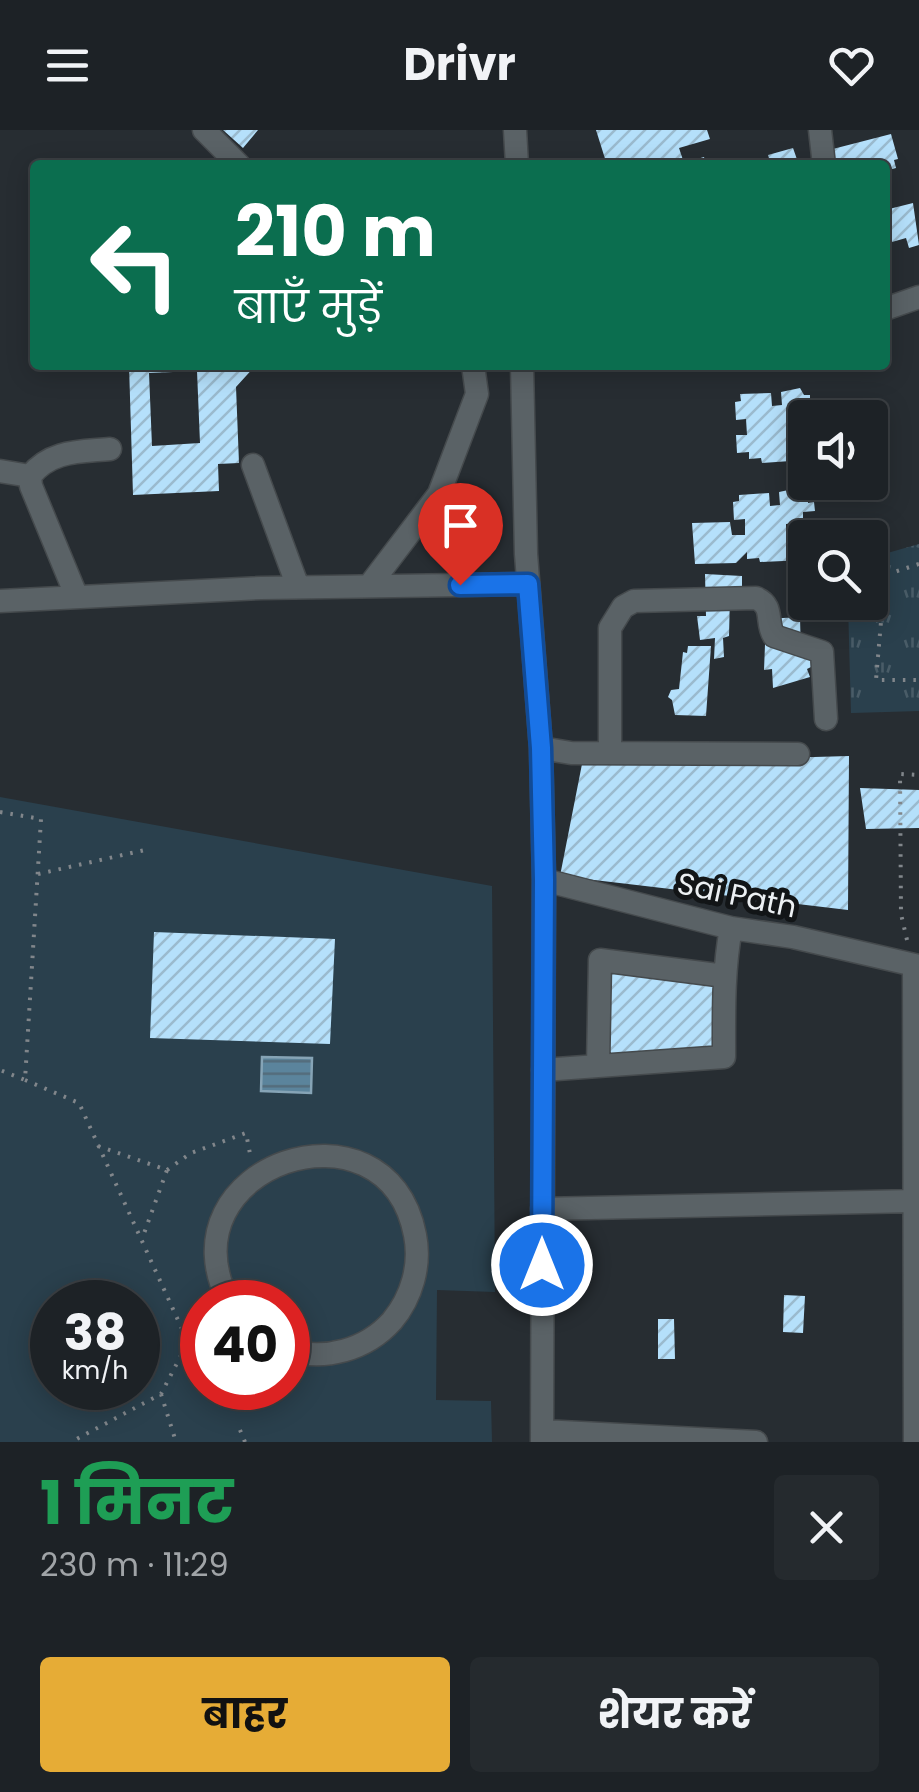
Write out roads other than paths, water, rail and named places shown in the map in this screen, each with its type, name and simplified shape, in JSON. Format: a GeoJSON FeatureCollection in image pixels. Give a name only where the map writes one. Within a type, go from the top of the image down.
{"type":"FeatureCollection","features":[{"type":"Feature","properties":{"kind":"street"},"geometry":{"type":"LineString","coordinates":[[204,130],[235,160]]}},
{"type":"Feature","properties":{"kind":"street"},"geometry":{"type":"LineString","coordinates":[[516,130],[517,160]]}},
{"type":"Feature","properties":{"kind":"street"},"geometry":{"type":"LineString","coordinates":[[820,130],[823,160]]}},
{"type":"Feature","properties":{"kind":"street"},"geometry":{"type":"LineString","coordinates":[[890,307],[919,297]]}},
{"type":"Feature","properties":{"kind":"street"},"geometry":{"type":"LineString","coordinates":[[369,586],[439,494],[477,394],[474,370]]}},
{"type":"Feature","properties":{"kind":"street"},"geometry":{"type":"LineString","coordinates":[[522,370],[528,584],[541,748],[544,880],[542,1437],[756,1442]]}},
{"type":"Feature","properties":{"kind":"street"},"geometry":{"type":"LineString","coordinates":[[30,476],[48,458],[71,452],[110,450]]}},
{"type":"Feature","properties":{"kind":"street"},"geometry":{"type":"LineString","coordinates":[[253,465],[298,587]]}},
{"type":"Feature","properties":{"kind":"street"},"geometry":{"type":"LineString","coordinates":[[0,471],[30,476]]}},
{"type":"Feature","properties":{"kind":"street"},"geometry":{"type":"LineString","coordinates":[[30,476],[76,596]]}},
{"type":"Feature","properties":{"kind":"street"},"geometry":{"type":"LineString","coordinates":[[0,601],[298,587],[528,584]]}},
{"type":"Feature","properties":{"kind":"street"},"geometry":{"type":"LineString","coordinates":[[610,753],[610,628],[623,607],[634,601],[762,600],[769,610],[774,636],[814,647],[824,656],[826,719]]}},
{"type":"Feature","properties":{"kind":"street"},"geometry":{"type":"LineString","coordinates":[[541,748],[610,753],[798,754]]}},
{"type":"Feature","properties":{"kind":"street","name":"Sai Path"},"geometry":{"type":"LineString","coordinates":[[544,880],[731,928],[792,937],[917,966]]}},
{"type":"Feature","properties":{"kind":"street"},"geometry":{"type":"LineString","coordinates":[[543,1070],[724,1057],[725,976],[731,928]]}},
{"type":"Feature","properties":{"kind":"street"},"geometry":{"type":"LineString","coordinates":[[598,1066],[600,960],[725,976]]}},
{"type":"Feature","properties":{"kind":"street"},"geometry":{"type":"LineString","coordinates":[[915,1442],[917,966]]}},
{"type":"Feature","properties":{"kind":"street"},"geometry":{"type":"LineString","coordinates":[[221,1280],[219,1237],[230,1207],[250,1181],[283,1161],[314,1155],[342,1158],[376,1174],[399,1197],[413,1227],[416,1266],[407,1297],[384,1328],[357,1346],[310,1354]]}},
{"type":"Feature","properties":{"kind":"street"},"geometry":{"type":"LineString","coordinates":[[542,1209],[914,1200]]}}]}
